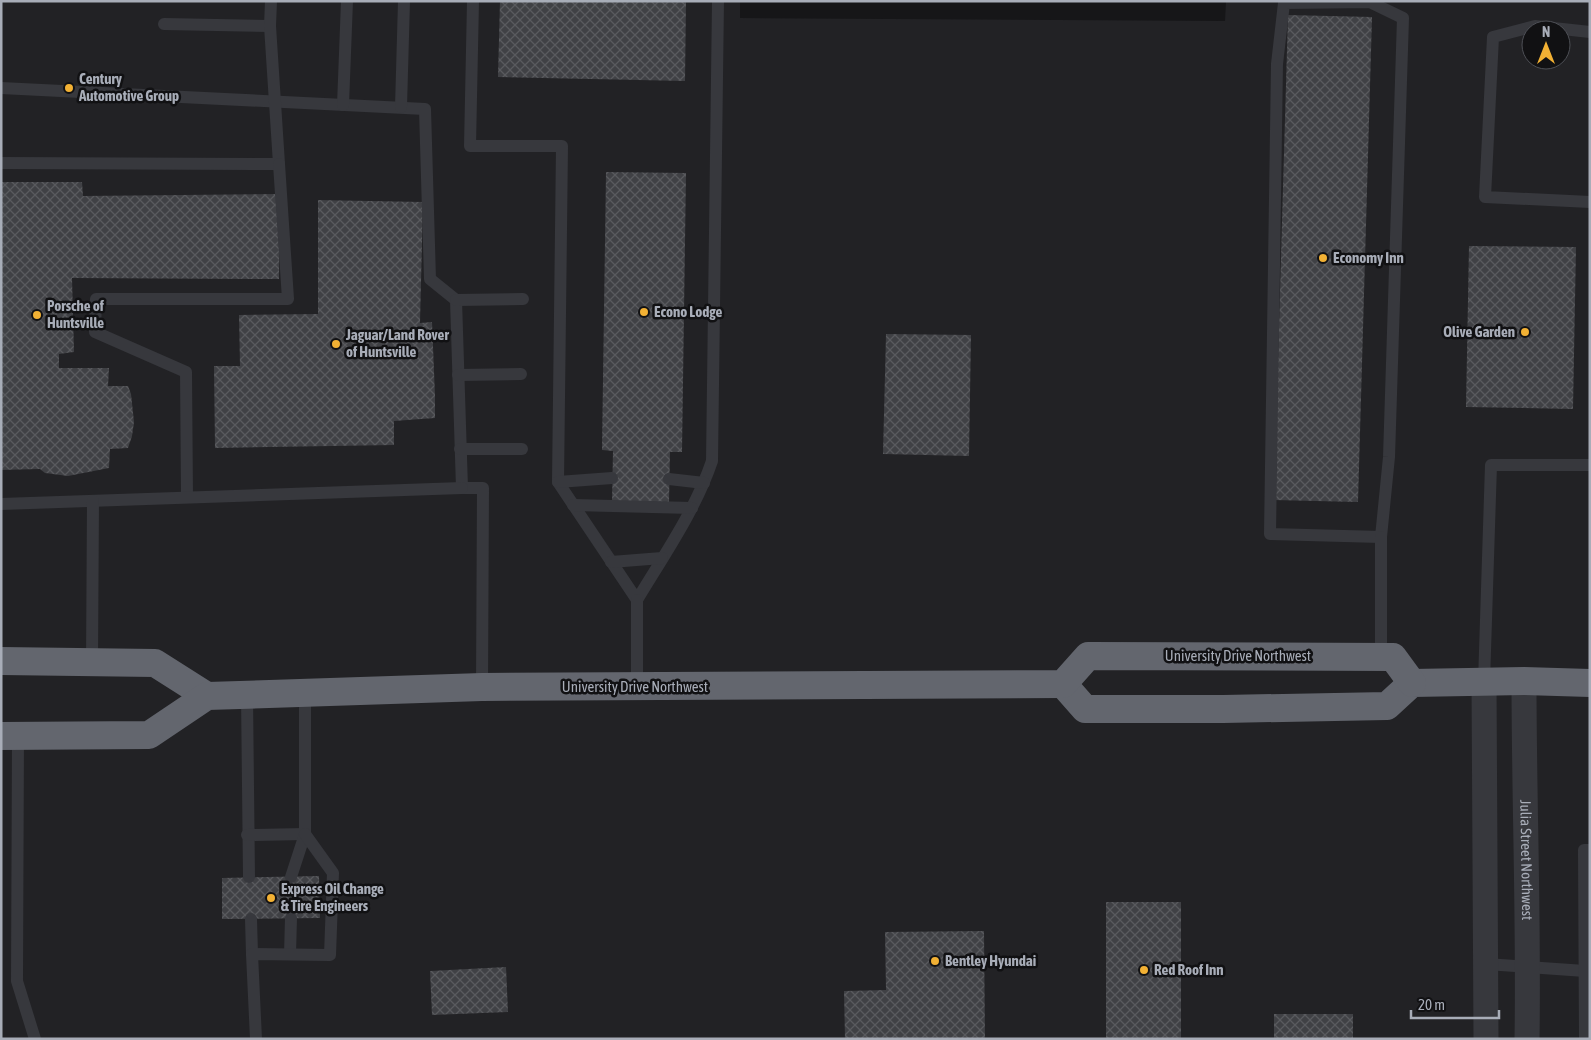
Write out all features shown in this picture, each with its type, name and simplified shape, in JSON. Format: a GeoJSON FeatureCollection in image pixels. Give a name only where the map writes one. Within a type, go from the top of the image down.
{"type":"FeatureCollection","features":[{"type":"Feature","properties":{"kind":"highway","name":"University Drive Northwest"},"geometry":{"type":"LineString","coordinates":[[208,696],[482,687],[1063,684],[1088,656],[1393,657],[1412,683]]}},
{"type":"Feature","properties":{"kind":"highway"},"geometry":{"type":"LineString","coordinates":[[1,661],[155,663],[208,696],[149,735],[10,736]]}},
{"type":"Feature","properties":{"kind":"highway"},"geometry":{"type":"LineString","coordinates":[[1063,684],[1085,709],[1223,709],[1387,706],[1412,683],[1524,681],[1590,683]]}},
{"type":"Feature","properties":{"kind":"street","name":"Julia Street Northwest"},"geometry":{"type":"LineString","coordinates":[[1524,681],[1528,967],[1527,1039]]}},
{"type":"Feature","properties":{"kind":"street"},"geometry":{"type":"LineString","coordinates":[[1484,682],[1486,1039]]}},
{"type":"Feature","properties":{"kind":"lane"},"geometry":{"type":"LineString","coordinates":[[187,497],[186,372],[95,332],[96,299],[288,299],[274,102],[270,26],[271,1]]}},
{"type":"Feature","properties":{"kind":"lane"},"geometry":{"type":"LineString","coordinates":[[343,105],[347,1]]}},
{"type":"Feature","properties":{"kind":"lane"},"geometry":{"type":"LineString","coordinates":[[402,107],[404,1]]}},
{"type":"Feature","properties":{"kind":"lane"},"geometry":{"type":"LineString","coordinates":[[473,1],[470,146],[562,146],[558,482],[638,600]]}},
{"type":"Feature","properties":{"kind":"lane"},"geometry":{"type":"LineString","coordinates":[[637,687],[638,600],[692,508],[712,460],[718,1]]}},
{"type":"Feature","properties":{"kind":"lane"},"geometry":{"type":"LineString","coordinates":[[1381,537],[1270,534],[1277,64],[1284,3],[1370,2],[1403,18],[1389,457],[1381,537],[1381,657]]}},
{"type":"Feature","properties":{"kind":"lane"},"geometry":{"type":"LineString","coordinates":[[164,24],[270,26]]}},
{"type":"Feature","properties":{"kind":"lane"},"geometry":{"type":"LineString","coordinates":[[1590,32],[1535,26],[1493,37],[1485,197],[1590,202]]}},
{"type":"Feature","properties":{"kind":"lane"},"geometry":{"type":"LineString","coordinates":[[1,88],[425,109],[430,279],[456,300],[523,299]]}},
{"type":"Feature","properties":{"kind":"lane"},"geometry":{"type":"LineString","coordinates":[[1,163],[279,164]]}},
{"type":"Feature","properties":{"kind":"lane"},"geometry":{"type":"LineString","coordinates":[[456,300],[462,488]]}},
{"type":"Feature","properties":{"kind":"lane"},"geometry":{"type":"LineString","coordinates":[[458,374],[521,374]]}},
{"type":"Feature","properties":{"kind":"lane"},"geometry":{"type":"LineString","coordinates":[[460,449],[522,449]]}},
{"type":"Feature","properties":{"kind":"lane"},"geometry":{"type":"LineString","coordinates":[[1484,682],[1491,465],[1590,465]]}},
{"type":"Feature","properties":{"kind":"lane"},"geometry":{"type":"LineString","coordinates":[[558,482],[612,478]]}},
{"type":"Feature","properties":{"kind":"lane"},"geometry":{"type":"LineString","coordinates":[[669,479],[704,482]]}},
{"type":"Feature","properties":{"kind":"lane"},"geometry":{"type":"LineString","coordinates":[[1,504],[483,488],[482,687]]}},
{"type":"Feature","properties":{"kind":"lane"},"geometry":{"type":"LineString","coordinates":[[92,662],[93,501]]}},
{"type":"Feature","properties":{"kind":"lane"},"geometry":{"type":"LineString","coordinates":[[573,505],[692,508]]}},
{"type":"Feature","properties":{"kind":"lane"},"geometry":{"type":"LineString","coordinates":[[611,562],[662,558]]}},
{"type":"Feature","properties":{"kind":"lane"},"geometry":{"type":"LineString","coordinates":[[291,877],[306,834],[305,693]]}},
{"type":"Feature","properties":{"kind":"lane"},"geometry":{"type":"LineString","coordinates":[[247,695],[247,835],[249,877]]}},
{"type":"Feature","properties":{"kind":"lane"},"geometry":{"type":"LineString","coordinates":[[10,736],[17,981],[35,1039]]}},
{"type":"Feature","properties":{"kind":"lane"},"geometry":{"type":"LineString","coordinates":[[247,835],[306,834]]}},
{"type":"Feature","properties":{"kind":"lane"},"geometry":{"type":"LineString","coordinates":[[252,954],[330,955],[332,873],[306,834]]}},
{"type":"Feature","properties":{"kind":"lane"},"geometry":{"type":"LineString","coordinates":[[1585,1039],[1584,850],[1590,850]]}},
{"type":"Feature","properties":{"kind":"lane"},"geometry":{"type":"LineString","coordinates":[[290,954],[291,918]]}},
{"type":"Feature","properties":{"kind":"lane"},"geometry":{"type":"LineString","coordinates":[[251,919],[256,1039]]}},
{"type":"Feature","properties":{"kind":"lane"},"geometry":{"type":"LineString","coordinates":[[1486,964],[1585,971]]}},
{"type":"Feature","properties":{"kind":"shaded area"},"geometry":{"type":"Polygon","coordinates":[[[1,1],[740,1],[740,18],[1225,21],[1226,1],[1590,1],[1590,1039],[1,1039],[1,1]]]}},
{"type":"Feature","properties":{"kind":"building"},"geometry":{"type":"Polygon","coordinates":[[[500,1],[686,1],[685,81],[498,77],[500,1]]]}},
{"type":"Feature","properties":{"kind":"building","name":"Economy Inn"},"geometry":{"type":"Polygon","coordinates":[[[1288,15],[1372,17],[1358,502],[1274,500],[1288,15]]]}},
{"type":"Feature","properties":{"kind":"building","name":"Econo Lodge"},"geometry":{"type":"Polygon","coordinates":[[[606,172],[686,173],[682,452],[670,452],[669,503],[612,502],[613,451],[602,450],[606,172]]]}},
{"type":"Feature","properties":{"kind":"building","name":"Porsche of Huntsville"},"geometry":{"type":"Polygon","coordinates":[[[1,182],[82,182],[83,196],[280,194],[279,279],[72,278],[74,352],[59,354],[59,368],[109,368],[108,386],[128,386],[131,394],[134,422],[132,436],[128,448],[110,449],[109,468],[68,476],[45,473],[40,469],[1,470],[1,182]]]}},
{"type":"Feature","properties":{"kind":"building","name":"Jaguar/Land Rover of Huntsville"},"geometry":{"type":"Polygon","coordinates":[[[318,200],[423,202],[420,323],[432,322],[435,418],[394,421],[394,445],[215,448],[214,366],[240,366],[239,315],[318,314],[318,200]]]}},
{"type":"Feature","properties":{"kind":"building"},"geometry":{"type":"Polygon","coordinates":[[[1469,246],[1576,247],[1573,409],[1466,407],[1469,246]]]}},
{"type":"Feature","properties":{"kind":"building"},"geometry":{"type":"Polygon","coordinates":[[[886,334],[971,335],[969,456],[883,454],[886,334]]]}},
{"type":"Feature","properties":{"kind":"building","name":"Express Oil Change & Tire Engineers"},"geometry":{"type":"Polygon","coordinates":[[[319,876],[320,918],[222,919],[222,878],[319,876]]]}},
{"type":"Feature","properties":{"kind":"building","name":"Red Roof Inn"},"geometry":{"type":"Polygon","coordinates":[[[1106,902],[1181,902],[1181,1039],[1106,1039],[1106,902]]]}},
{"type":"Feature","properties":{"kind":"building","name":"Bentley Hyundai"},"geometry":{"type":"Polygon","coordinates":[[[984,931],[985,1039],[845,1039],[844,991],[886,990],[885,932],[984,931]]]}},
{"type":"Feature","properties":{"kind":"building"},"geometry":{"type":"Polygon","coordinates":[[[506,967],[508,1012],[432,1015],[430,971],[506,967]]]}},
{"type":"Feature","properties":{"kind":"building"},"geometry":{"type":"Polygon","coordinates":[[[1274,1014],[1353,1014],[1353,1039],[1274,1039],[1274,1014]]]}},
{"type":"Feature","properties":{"kind":"place","name":"Century Automotive Group"},"geometry":{"type":"Point","coordinates":[69,88]}},
{"type":"Feature","properties":{"kind":"place","name":"Economy Inn"},"geometry":{"type":"Point","coordinates":[1323,258]}},
{"type":"Feature","properties":{"kind":"place","name":"Econo Lodge"},"geometry":{"type":"Point","coordinates":[644,312]}},
{"type":"Feature","properties":{"kind":"place","name":"Porsche of Huntsville"},"geometry":{"type":"Point","coordinates":[37,315]}},
{"type":"Feature","properties":{"kind":"place","name":"Olive Garden"},"geometry":{"type":"Point","coordinates":[1525,332]}},
{"type":"Feature","properties":{"kind":"place","name":"Jaguar/Land Rover of Huntsville"},"geometry":{"type":"Point","coordinates":[336,344]}},
{"type":"Feature","properties":{"kind":"place","name":"Express Oil Change & Tire Engineers"},"geometry":{"type":"Point","coordinates":[271,898]}},
{"type":"Feature","properties":{"kind":"place","name":"Bentley Hyundai"},"geometry":{"type":"Point","coordinates":[935,961]}},
{"type":"Feature","properties":{"kind":"place","name":"Red Roof Inn"},"geometry":{"type":"Point","coordinates":[1144,970]}}]}
